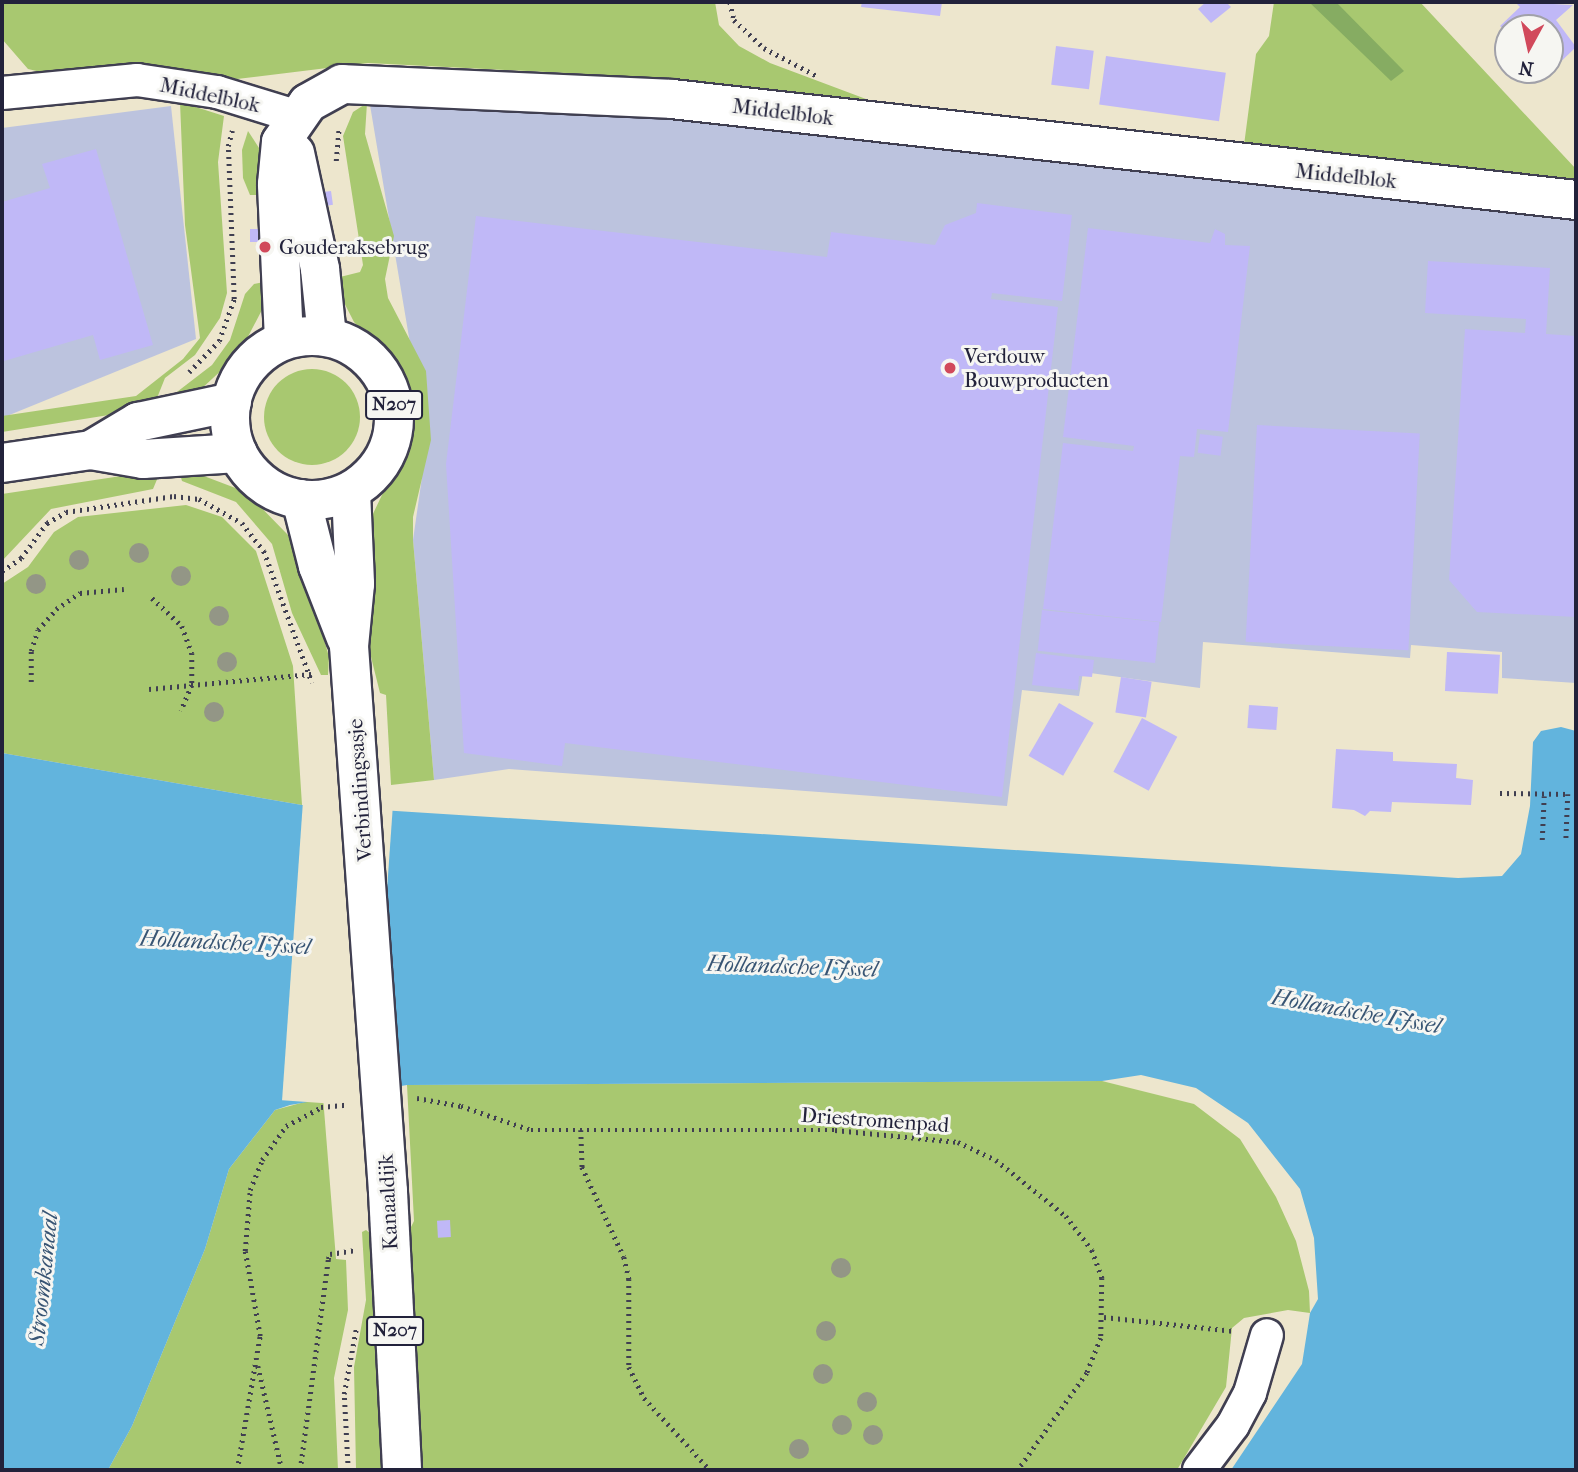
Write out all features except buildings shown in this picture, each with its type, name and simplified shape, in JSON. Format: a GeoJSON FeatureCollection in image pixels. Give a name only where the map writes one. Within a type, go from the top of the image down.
{"type":"FeatureCollection","features":[{"type":"Feature","properties":{"kind":"main road","name":"Middelblok"},"geometry":{"type":"LineString","coordinates":[[295,116],[323,92],[342,83],[557,91],[671,99],[1576,200]]}},
{"type":"Feature","properties":{"kind":"main road"},"geometry":{"type":"LineString","coordinates":[[295,116],[298,178],[320,269],[327,337]]}},
{"type":"Feature","properties":{"kind":"main road"},"geometry":{"type":"LineString","coordinates":[[284,340],[277,172],[281,142],[295,116]]}},
{"type":"Feature","properties":{"kind":"main road","name":"N207"},"geometry":{"type":"LineString","coordinates":[[327,337],[353,346],[374,363],[388,386],[395,412],[387,452],[372,474],[351,491],[327,499],[301,499],[264,484],[238,453],[231,429],[232,402],[239,379],[253,360],[284,340],[327,337]]}},
{"type":"Feature","properties":{"kind":"main road"},"geometry":{"type":"LineString","coordinates":[[91,450],[138,422],[232,402]]}},
{"type":"Feature","properties":{"kind":"main road"},"geometry":{"type":"LineString","coordinates":[[2,463],[91,450],[143,459],[238,453]]}},
{"type":"Feature","properties":{"kind":"main road","name":"Verbindingsasje"},"geometry":{"type":"LineString","coordinates":[[351,491],[355,584],[349,646],[370,934]]}},
{"type":"Feature","properties":{"kind":"main road","name":"Verbindingsasje"},"geometry":{"type":"LineString","coordinates":[[301,499],[318,566],[349,646]]}},
{"type":"Feature","properties":{"kind":"main road","name":"Kanaaldijk"},"geometry":{"type":"LineString","coordinates":[[370,934],[388,1192],[402,1470]]}},
{"type":"Feature","properties":{"kind":"street","name":"Middelblok"},"geometry":{"type":"LineString","coordinates":[[2,93],[136,80],[239,98],[295,116]]}},
{"type":"Feature","properties":{"kind":"street"},"geometry":{"type":"LineString","coordinates":[[1199,1470],[1233,1425],[1250,1393],[1267,1335]]}},
{"type":"Feature","properties":{"kind":"path"},"geometry":{"type":"LineString","coordinates":[[730,2],[734,20],[764,48],[826,80]]}},
{"type":"Feature","properties":{"kind":"path"},"geometry":{"type":"LineString","coordinates":[[235,276],[228,146],[239,98]]}},
{"type":"Feature","properties":{"kind":"path"},"geometry":{"type":"LineString","coordinates":[[2,571],[21,558],[47,523],[66,512],[174,496],[199,499],[223,509],[253,535],[264,551],[282,611],[311,674],[313,685]]}},
{"type":"Feature","properties":{"kind":"path"},"geometry":{"type":"LineString","coordinates":[[32,682],[31,651],[38,631],[56,609],[80,593],[124,589]]}},
{"type":"Feature","properties":{"kind":"path"},"geometry":{"type":"LineString","coordinates":[[152,598],[182,626],[192,653],[191,685],[181,711]]}},
{"type":"Feature","properties":{"kind":"path"},"geometry":{"type":"LineString","coordinates":[[149,689],[311,674]]}},
{"type":"Feature","properties":{"kind":"path"},"geometry":{"type":"LineString","coordinates":[[1500,793],[1544,796],[1568,794],[1566,841]]}},
{"type":"Feature","properties":{"kind":"path"},"geometry":{"type":"LineString","coordinates":[[1542,840],[1544,796]]}},
{"type":"Feature","properties":{"kind":"path","name":"Driestromenpad"},"geometry":{"type":"LineString","coordinates":[[415,1098],[461,1106],[531,1130],[835,1129],[958,1142],[1028,1181],[1066,1216],[1092,1251],[1102,1278],[1104,1317],[1087,1373],[1018,1470]]}},
{"type":"Feature","properties":{"kind":"path"},"geometry":{"type":"LineString","coordinates":[[237,1470],[260,1336],[245,1233],[250,1190],[262,1160],[286,1126],[321,1107]]}},
{"type":"Feature","properties":{"kind":"path"},"geometry":{"type":"LineString","coordinates":[[581,1130],[582,1167],[629,1279],[629,1367],[644,1398],[710,1470]]}},
{"type":"Feature","properties":{"kind":"path","name":"Kanaaldijk"},"geometry":{"type":"LineString","coordinates":[[300,1470],[328,1259],[330,1254],[357,1250],[357,1262]]}},
{"type":"Feature","properties":{"kind":"path"},"geometry":{"type":"LineString","coordinates":[[1104,1317],[1267,1335]]}},
{"type":"Feature","properties":{"kind":"path"},"geometry":{"type":"LineString","coordinates":[[348,1470],[344,1394],[357,1320]]}},
{"type":"Feature","properties":{"kind":"path"},"geometry":{"type":"LineString","coordinates":[[257,1362],[282,1470]]}},
{"type":"Feature","properties":{"kind":"shaded area"},"geometry":{"type":"Polygon","coordinates":[[[387,90],[1576,201],[1576,683],[1502,678],[1502,652],[1411,645],[1410,658],[1203,642],[1200,688],[1083,672],[1079,696],[1022,690],[1007,806],[509,769],[434,780],[413,540],[422,477],[419,397],[370,105],[387,90]]]}},
{"type":"Feature","properties":{"kind":"shaded area"},"geometry":{"type":"Polygon","coordinates":[[[171,106],[196,339],[2,418],[2,128],[171,106]]]}},
{"type":"Feature","properties":{"kind":"green space"},"geometry":{"type":"Polygon","coordinates":[[[2,2],[715,2],[719,25],[739,46],[770,63],[890,108],[605,75],[368,63],[237,79],[159,65],[41,72],[28,69],[2,39],[2,2]]]}},
{"type":"Feature","properties":{"kind":"green space"},"geometry":{"type":"Polygon","coordinates":[[[1274,2],[1420,2],[1576,169],[1576,181],[1244,145],[1256,54],[1269,36],[1274,2]]]}},
{"type":"Feature","properties":{"kind":"green space"},"geometry":{"type":"Polygon","coordinates":[[[1309,2],[1336,2],[1404,71],[1391,81],[1309,2]]]}},
{"type":"Feature","properties":{"kind":"green space"},"geometry":{"type":"Polygon","coordinates":[[[180,102],[224,116],[218,162],[227,293],[220,318],[195,355],[165,378],[153,408],[2,432],[2,416],[136,396],[183,359],[200,338],[185,225],[180,102]]]}},
{"type":"Feature","properties":{"kind":"green space"},"geometry":{"type":"Polygon","coordinates":[[[367,103],[365,134],[394,236],[385,279],[388,298],[426,371],[431,440],[413,517],[413,540],[434,780],[391,785],[386,695],[380,693],[370,653],[366,571],[371,518],[403,451],[409,414],[398,371],[354,322],[332,279],[360,272],[363,265],[343,136],[353,112],[367,103]]]}},
{"type":"Feature","properties":{"kind":"green space"},"geometry":{"type":"Polygon","coordinates":[[[248,131],[261,151],[260,195],[250,195],[243,178],[242,150],[248,131]]]}},
{"type":"Feature","properties":{"kind":"green space"},"geometry":{"type":"Polygon","coordinates":[[[264,282],[264,306],[239,354],[199,391],[173,395],[212,365],[230,340],[245,294],[254,284],[264,282]]]}},
{"type":"Feature","properties":{"kind":"green space"},"geometry":{"type":"Polygon","coordinates":[[[312,369],[330,373],[346,383],[356,399],[360,417],[356,435],[346,451],[330,461],[312,465],[294,461],[278,451],[268,435],[264,417],[268,399],[278,383],[294,373],[312,369]]]}},
{"type":"Feature","properties":{"kind":"green space"},"geometry":{"type":"Polygon","coordinates":[[[161,470],[153,489],[51,509],[2,561],[2,494],[161,470]]]}},
{"type":"Feature","properties":{"kind":"green space"},"geometry":{"type":"Polygon","coordinates":[[[188,470],[246,492],[288,535],[311,593],[329,657],[328,675],[321,675],[292,613],[272,544],[236,502],[182,481],[179,471],[188,470]]]}},
{"type":"Feature","properties":{"kind":"green space"},"geometry":{"type":"Polygon","coordinates":[[[186,505],[222,517],[256,551],[293,666],[302,805],[2,753],[2,584],[28,567],[54,532],[78,517],[186,505]]]}},
{"type":"Feature","properties":{"kind":"green space"},"geometry":{"type":"Polygon","coordinates":[[[1102,1081],[1194,1104],[1240,1139],[1276,1197],[1296,1241],[1309,1291],[1310,1313],[1288,1310],[1244,1318],[1232,1328],[1226,1387],[1177,1470],[422,1470],[409,1231],[414,1221],[407,1085],[1102,1081]]]}},
{"type":"Feature","properties":{"kind":"green space"},"geometry":{"type":"Polygon","coordinates":[[[323,1097],[336,1259],[346,1260],[348,1310],[334,1378],[338,1470],[108,1470],[132,1426],[205,1249],[229,1169],[275,1110],[323,1097]]]}},
{"type":"Feature","properties":{"kind":"green space"},"geometry":{"type":"Polygon","coordinates":[[[366,1230],[371,1234],[383,1470],[356,1470],[354,1367],[366,1300],[362,1232],[366,1230]]]}},
{"type":"Feature","properties":{"kind":"water"},"geometry":{"type":"Polygon","coordinates":[[[1561,727],[1576,731],[1576,1470],[1231,1470],[1302,1364],[1310,1313],[1318,1299],[1314,1238],[1300,1189],[1248,1123],[1196,1088],[1141,1075],[1102,1081],[407,1085],[290,1105],[275,1110],[229,1169],[205,1249],[132,1426],[108,1470],[2,1470],[2,753],[302,805],[1458,878],[1502,876],[1521,854],[1530,806],[1533,742],[1541,731],[1561,727]]]}},
{"type":"Feature","properties":{"kind":"pier"},"geometry":{"type":"Polygon","coordinates":[[[303,801],[393,807],[372,1107],[282,1100],[303,801]]]}},
{"type":"Feature","properties":{"kind":"place","name":"Gouderaksebrug"},"geometry":{"type":"Point","coordinates":[265,247]}},
{"type":"Feature","properties":{"kind":"place","name":"Verdouw Bouwproducten"},"geometry":{"type":"Point","coordinates":[950,368]}},
{"type":"Feature","properties":{"kind":"water label","name":"Hollandsche IJssel"},"geometry":{"type":"Point","coordinates":[225,943]}},
{"type":"Feature","properties":{"kind":"water label","name":"Hollandsche IJssel"},"geometry":{"type":"Point","coordinates":[792,967]}},
{"type":"Feature","properties":{"kind":"water label","name":"Hollandsche IJssel"},"geometry":{"type":"Point","coordinates":[1356,1012]}},
{"type":"Feature","properties":{"kind":"water label","name":"Stroomkanaal"},"geometry":{"type":"Point","coordinates":[44,1279]}}]}
